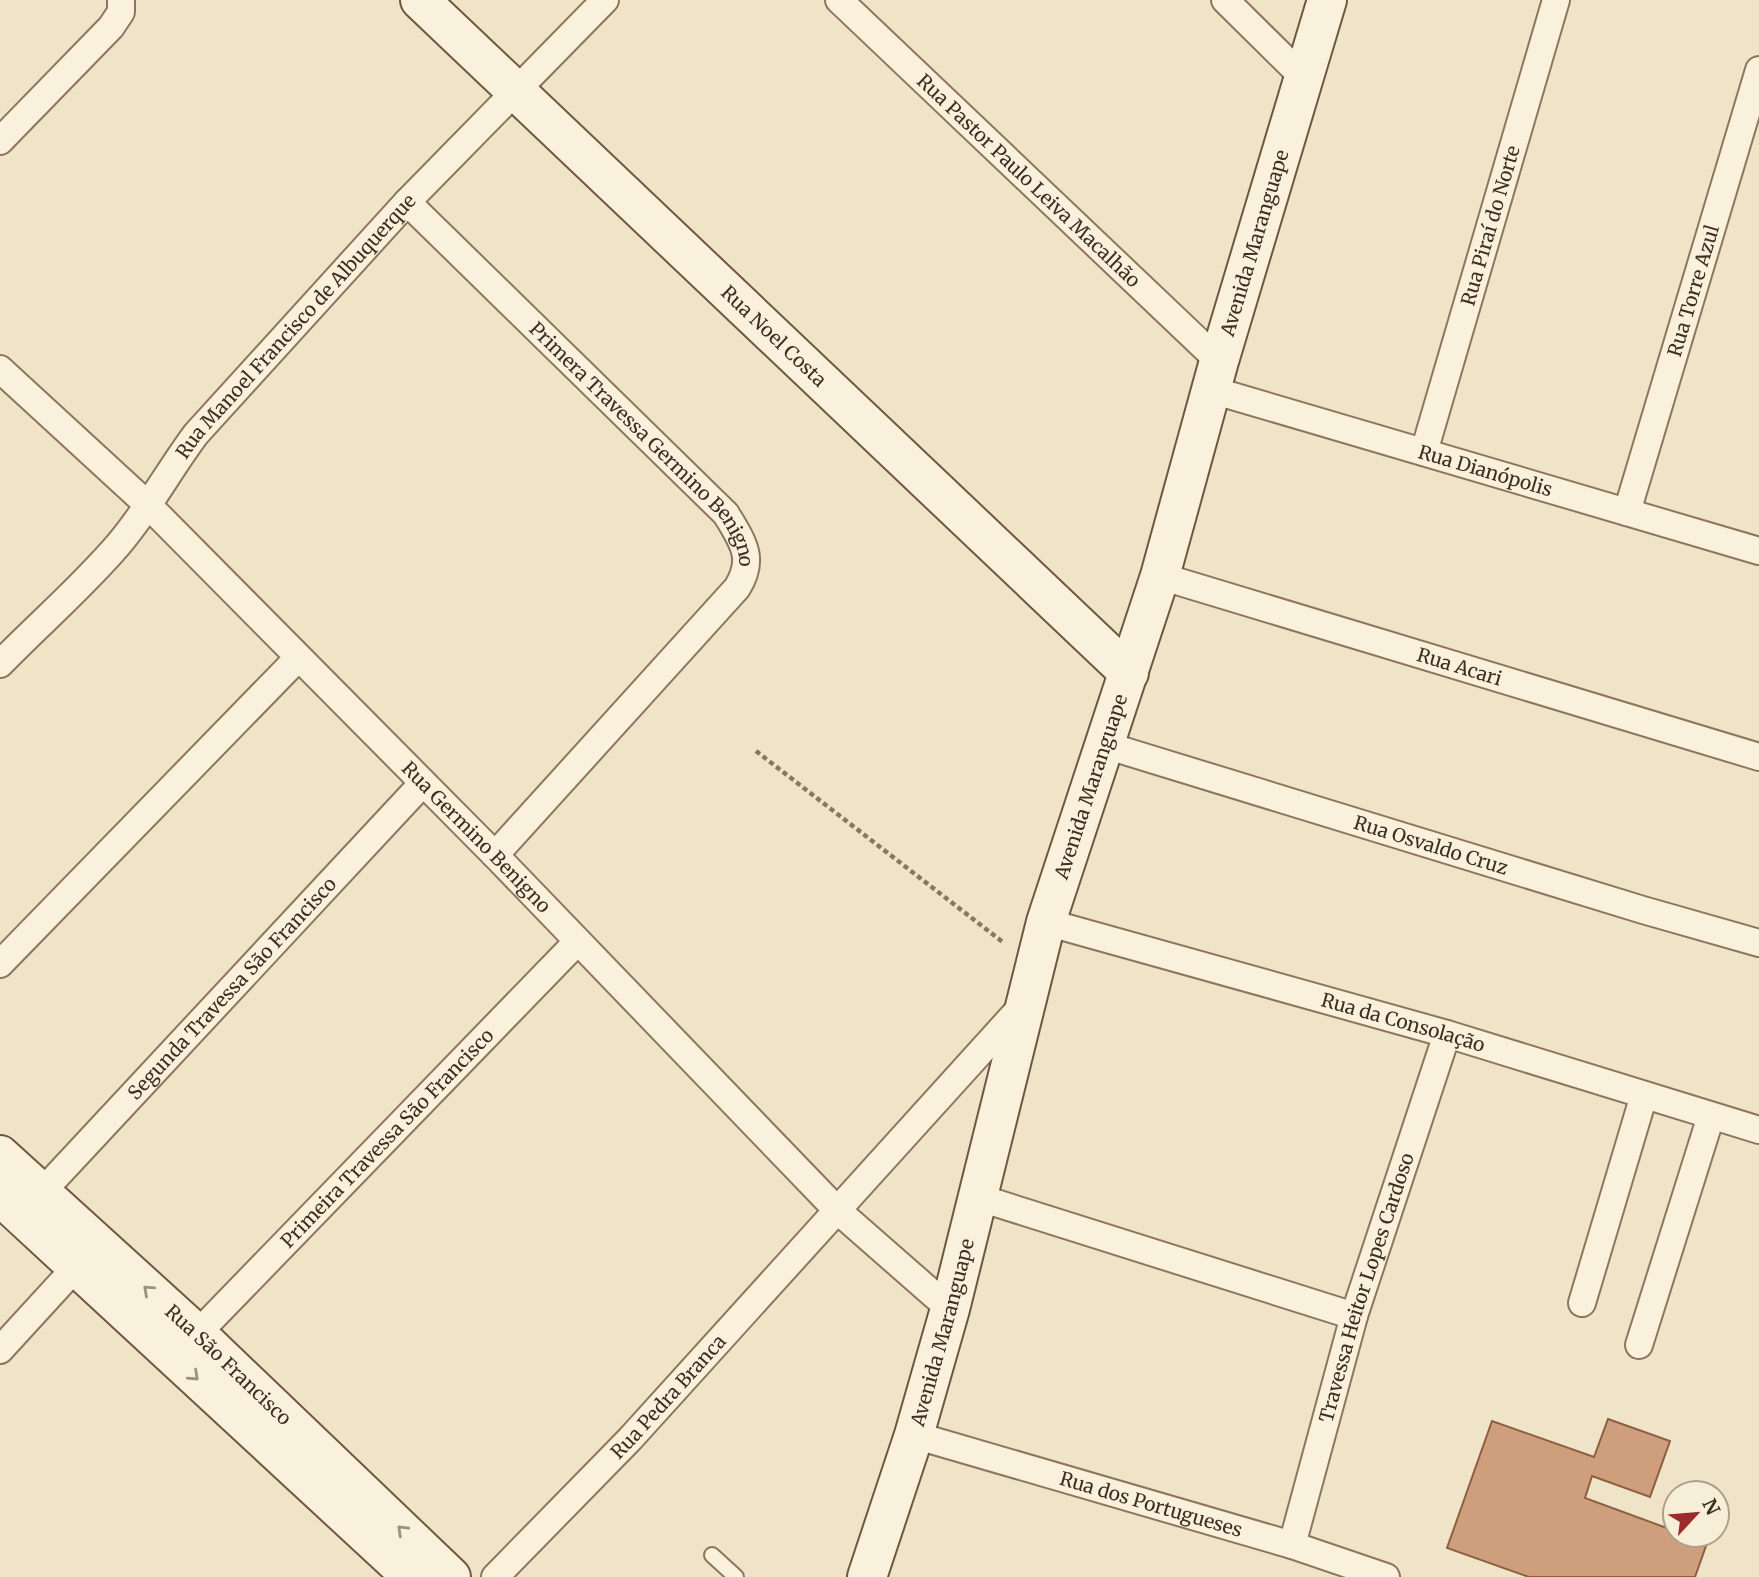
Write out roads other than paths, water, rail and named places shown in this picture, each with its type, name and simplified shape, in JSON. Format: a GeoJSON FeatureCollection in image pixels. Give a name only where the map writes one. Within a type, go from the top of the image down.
{"type":"FeatureCollection","features":[{"type":"Feature","properties":{"kind":"street","name":"Rua Noel Costa"},"geometry":{"type":"LineString","coordinates":[[420,0],[1129,673]]}},
{"type":"Feature","properties":{"kind":"street","name":"Rua Manoel Francisco de Albuquerque"},"geometry":{"type":"LineString","coordinates":[[0,664],[118,546],[149,506],[168,472],[196,434],[407,202],[605,0]]}},
{"type":"Feature","properties":{"kind":"street","name":"Rua Pastor Paulo Leiva Macalhão"},"geometry":{"type":"LineString","coordinates":[[839,0],[1215,375]]}},
{"type":"Feature","properties":{"kind":"street"},"geometry":{"type":"LineString","coordinates":[[1225,0],[1304,78]]}},
{"type":"Feature","properties":{"kind":"street","name":"Avenida Maranguape"},"geometry":{"type":"LineString","coordinates":[[867,1577],[915,1435],[950,1309],[980,1198],[1046,922],[1160,576],[1215,375],[1327,0]]}},
{"type":"Feature","properties":{"kind":"street","name":"Rua Piraí do Norte"},"geometry":{"type":"LineString","coordinates":[[1424,452],[1556,0]]}},
{"type":"Feature","properties":{"kind":"street"},"geometry":{"type":"LineString","coordinates":[[0,141],[111,27],[121,12],[121,2]]}},
{"type":"Feature","properties":{"kind":"street","name":"Rua Torre Azul"},"geometry":{"type":"LineString","coordinates":[[1627,512],[1759,70]]}},
{"type":"Feature","properties":{"kind":"street","name":"Primera Travessa Germino Benigno"},"geometry":{"type":"LineString","coordinates":[[407,202],[726,514],[742,540],[747,559],[746,573],[737,588],[495,855]]}},
{"type":"Feature","properties":{"kind":"street","name":"Rua Germino Benigno"},"geometry":{"type":"LineString","coordinates":[[0,369],[149,506],[297,659],[495,855],[837,1210],[950,1309]]}},
{"type":"Feature","properties":{"kind":"street","name":"Rua Dianópolis"},"geometry":{"type":"LineString","coordinates":[[1215,375],[1424,452],[1759,551]]}},
{"type":"Feature","properties":{"kind":"street","name":"Rua Acari"},"geometry":{"type":"LineString","coordinates":[[1160,576],[1759,757]]}},
{"type":"Feature","properties":{"kind":"street"},"geometry":{"type":"LineString","coordinates":[[0,964],[297,659]]}},
{"type":"Feature","properties":{"kind":"street","name":"Rua Osvaldo Cruz"},"geometry":{"type":"LineString","coordinates":[[1105,745],[1759,943]]}},
{"type":"Feature","properties":{"kind":"street","name":"Segunda Travessa São Francisco"},"geometry":{"type":"LineString","coordinates":[[41,1193],[422,784]]}},
{"type":"Feature","properties":{"kind":"street","name":"Rua da Consolação"},"geometry":{"type":"LineString","coordinates":[[1046,922],[1447,1034],[1759,1130]]}},
{"type":"Feature","properties":{"kind":"street","name":"Primeira Travessa São Francisco"},"geometry":{"type":"LineString","coordinates":[[197,1334],[577,942]]}},
{"type":"Feature","properties":{"kind":"street","name":"Rua Pedra Branca"},"geometry":{"type":"LineString","coordinates":[[495,1577],[630,1438],[837,1210],[1031,984]]}},
{"type":"Feature","properties":{"kind":"street","name":"Travessa Heitor Lopes Cardoso"},"geometry":{"type":"LineString","coordinates":[[1292,1545],[1354,1316],[1447,1034]]}},
{"type":"Feature","properties":{"kind":"street"},"geometry":{"type":"LineString","coordinates":[[1582,1303],[1644,1095]]}},
{"type":"Feature","properties":{"kind":"street"},"geometry":{"type":"LineString","coordinates":[[1639,1345],[1712,1116]]}},
{"type":"Feature","properties":{"kind":"street","name":"Rua São Francisco"},"geometry":{"type":"LineString","coordinates":[[0,1155],[197,1334],[452,1577]]}},
{"type":"Feature","properties":{"kind":"street","name":"Rua São Francisco"},"geometry":{"type":"LineString","coordinates":[[0,1196],[412,1577]]}},
{"type":"Feature","properties":{"kind":"street"},"geometry":{"type":"LineString","coordinates":[[980,1198],[1354,1316]]}},
{"type":"Feature","properties":{"kind":"street"},"geometry":{"type":"LineString","coordinates":[[0,1350],[76,1267]]}},
{"type":"Feature","properties":{"kind":"street","name":"Rua dos Portugueses"},"geometry":{"type":"LineString","coordinates":[[915,1435],[1292,1545],[1386,1577]]}},
{"type":"Feature","properties":{"kind":"lane"},"geometry":{"type":"LineString","coordinates":[[712,1555],[736,1577]]}}]}
